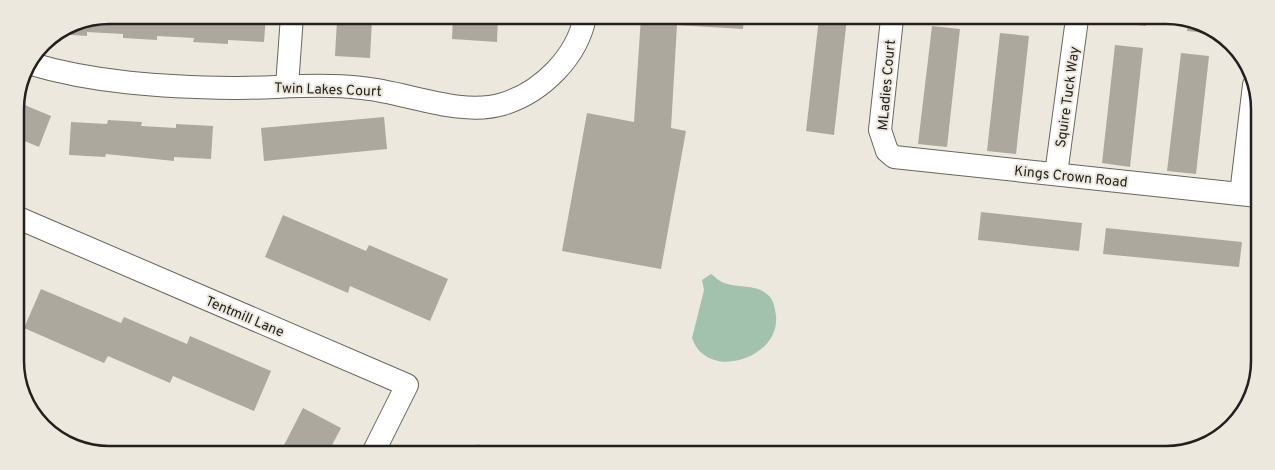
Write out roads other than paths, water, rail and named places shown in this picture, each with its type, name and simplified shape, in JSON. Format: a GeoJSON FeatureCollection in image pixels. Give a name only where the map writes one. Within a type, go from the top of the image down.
{"type":"FeatureCollection","features":[{"type":"Feature","properties":{"kind":"street"},"geometry":{"type":"LineString","coordinates":[[287,86],[291,24]]}},
{"type":"Feature","properties":{"kind":"street","name":"Twin Lakes Court"},"geometry":{"type":"LineString","coordinates":[[36,65],[60,73],[132,83],[177,87],[287,86],[360,88],[465,107],[484,107],[503,104],[536,88],[554,72],[578,41],[583,24]]}},
{"type":"Feature","properties":{"kind":"street","name":"MLadies Court"},"geometry":{"type":"LineString","coordinates":[[887,150],[881,140],[880,130],[891,24]]}},
{"type":"Feature","properties":{"kind":"street","name":"Squire Tuck Way"},"geometry":{"type":"LineString","coordinates":[[1056,174],[1076,24]]}},
{"type":"Feature","properties":{"kind":"street","name":"Kings Crown Road"},"geometry":{"type":"LineString","coordinates":[[887,150],[894,157],[1249,195]]}},
{"type":"Feature","properties":{"kind":"street"},"geometry":{"type":"LineString","coordinates":[[1249,195],[1251,151]]}},
{"type":"Feature","properties":{"kind":"street","name":"Tentmill Lane"},"geometry":{"type":"LineString","coordinates":[[24,220],[407,385],[376,446]]}}]}
